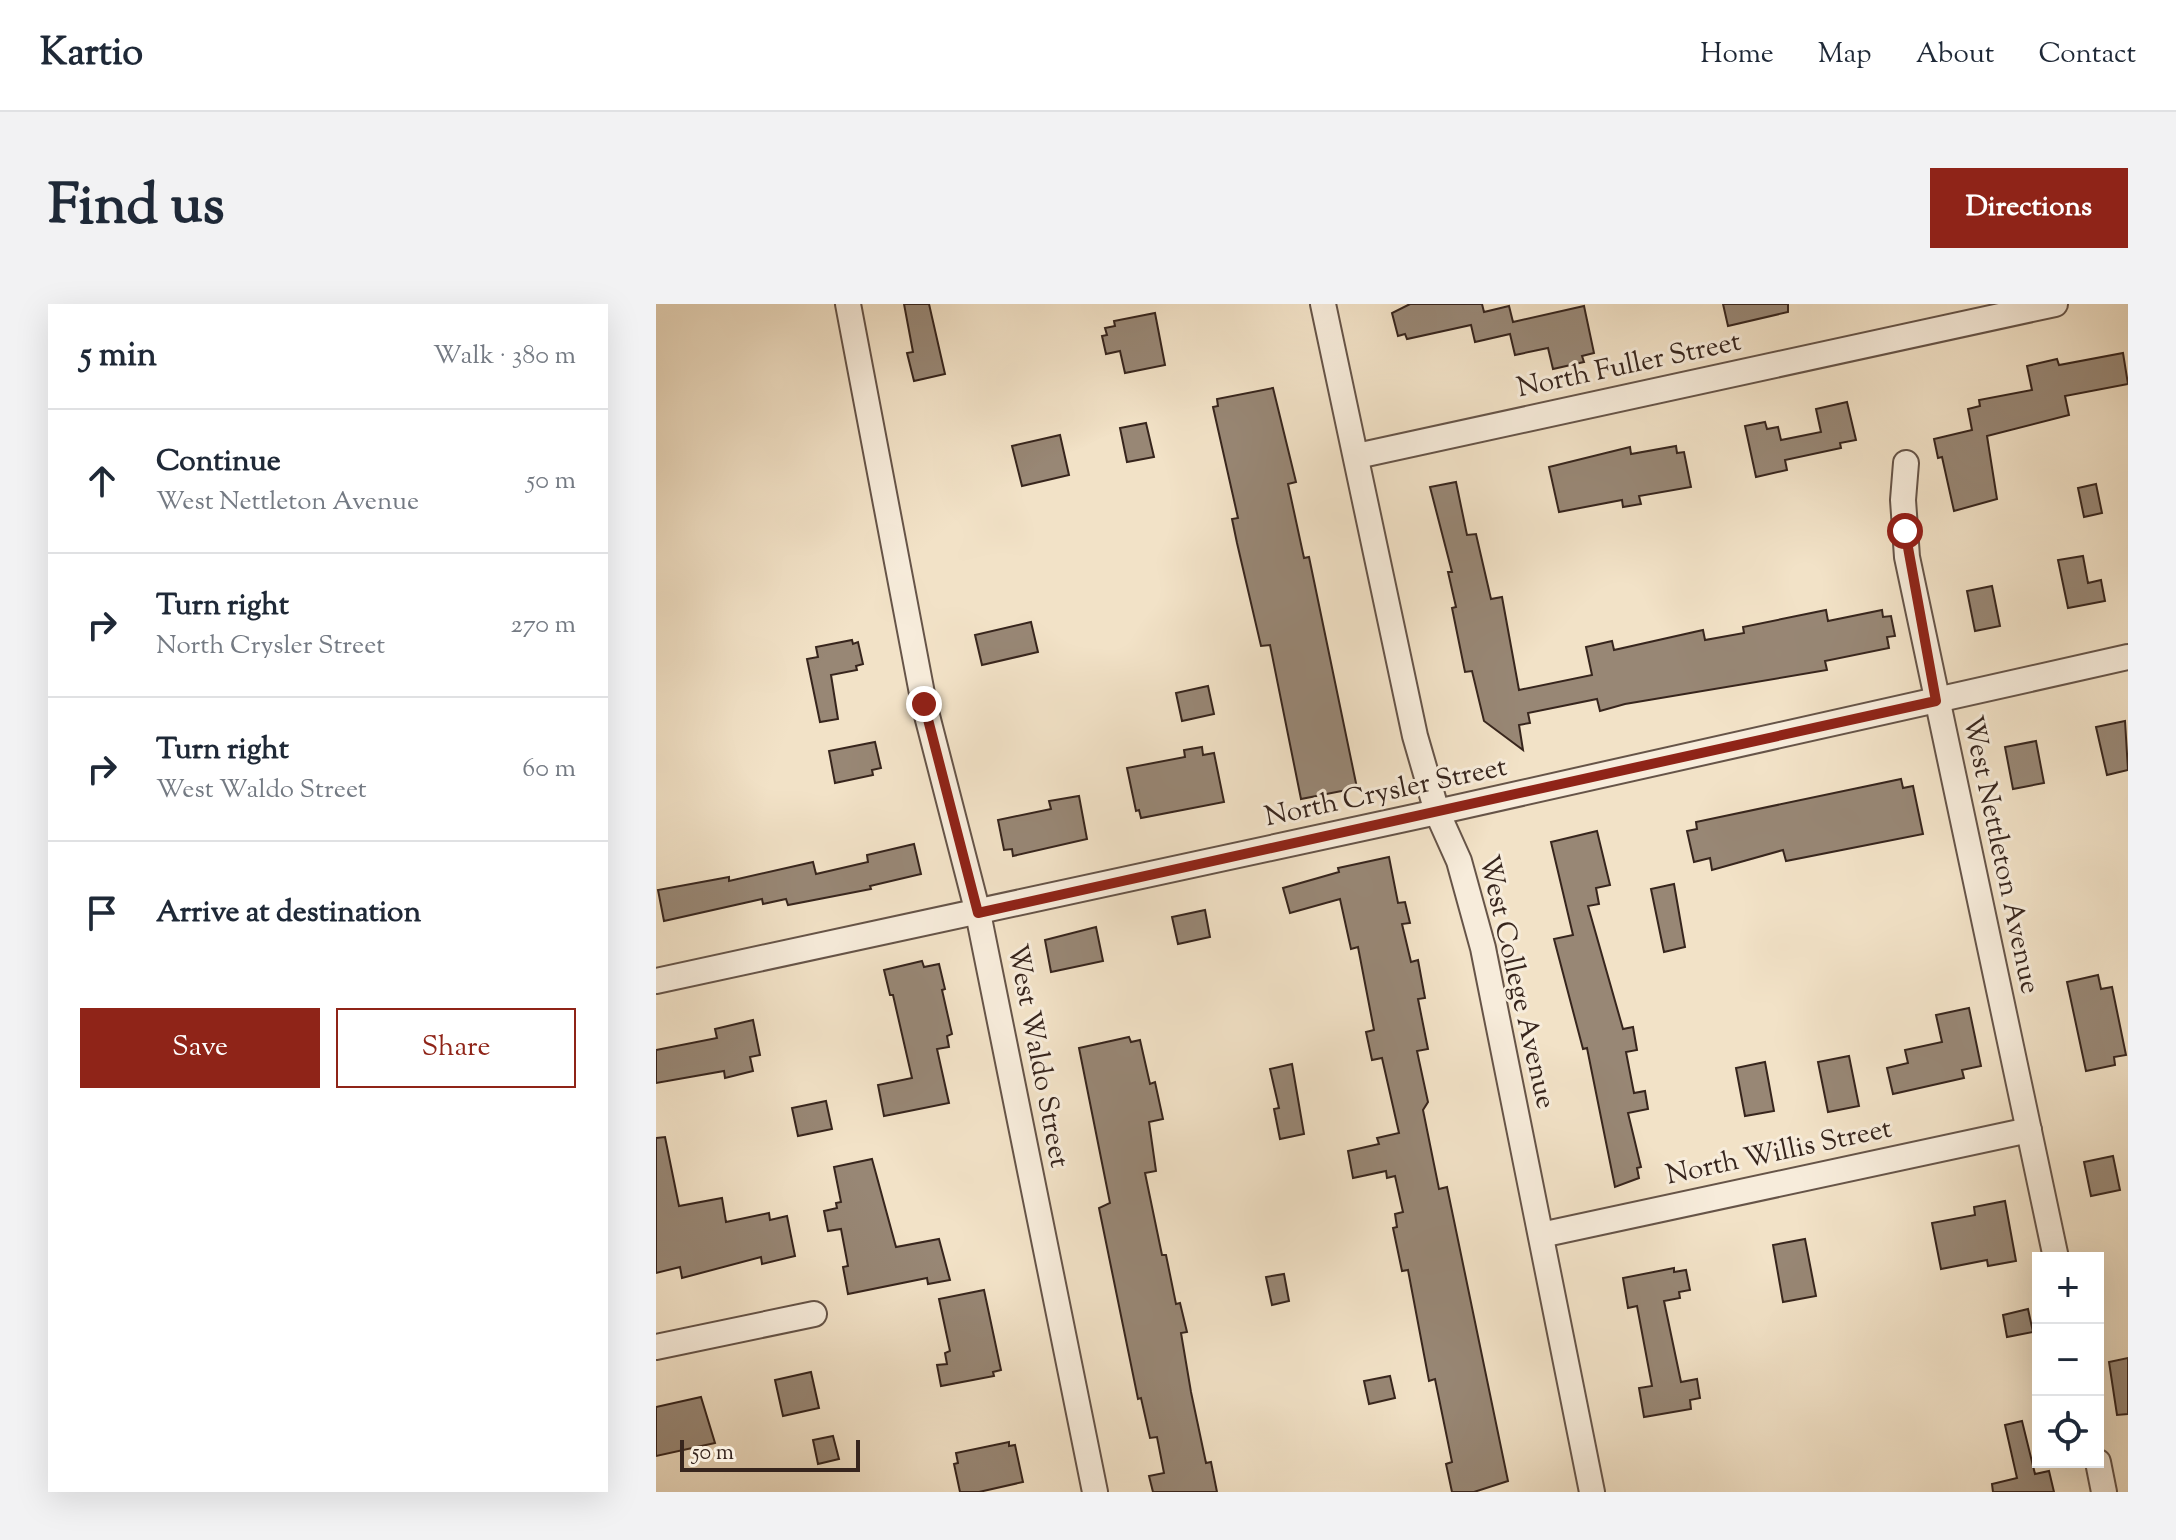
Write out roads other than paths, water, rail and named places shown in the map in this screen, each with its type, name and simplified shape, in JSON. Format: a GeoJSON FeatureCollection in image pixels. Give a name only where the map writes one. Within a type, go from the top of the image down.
{"type":"FeatureCollection","features":[{"type":"Feature","properties":{"kind":"street","name":"West Waldo Street"},"geometry":{"type":"LineString","coordinates":[[848,304],[924,704],[978,913],[1095,1492]]}},
{"type":"Feature","properties":{"kind":"street","name":"West College Avenue"},"geometry":{"type":"LineString","coordinates":[[1323,304],[1415,736],[1437,812],[1459,861],[1483,948],[1592,1492]]}},
{"type":"Feature","properties":{"kind":"street","name":"North Fuller Street"},"geometry":{"type":"LineString","coordinates":[[1357,456],[2055,304]]}},
{"type":"Feature","properties":{"kind":"street","name":"West Nettleton Avenue"},"geometry":{"type":"LineString","coordinates":[[1906,463],[1903,500],[1907,557],[2055,1252]]}},
{"type":"Feature","properties":{"kind":"street","name":"North Crysler Street"},"geometry":{"type":"LineString","coordinates":[[656,981],[1437,812],[2128,657]]}},
{"type":"Feature","properties":{"kind":"street","name":"North Willis Street"},"geometry":{"type":"LineString","coordinates":[[1541,1235],[2029,1130]]}},
{"type":"Feature","properties":{"kind":"street"},"geometry":{"type":"LineString","coordinates":[[656,1347],[814,1314]]}},
{"type":"Feature","properties":{"kind":"street"},"geometry":{"type":"LineString","coordinates":[[2099,1468],[2104,1492]]}}]}
